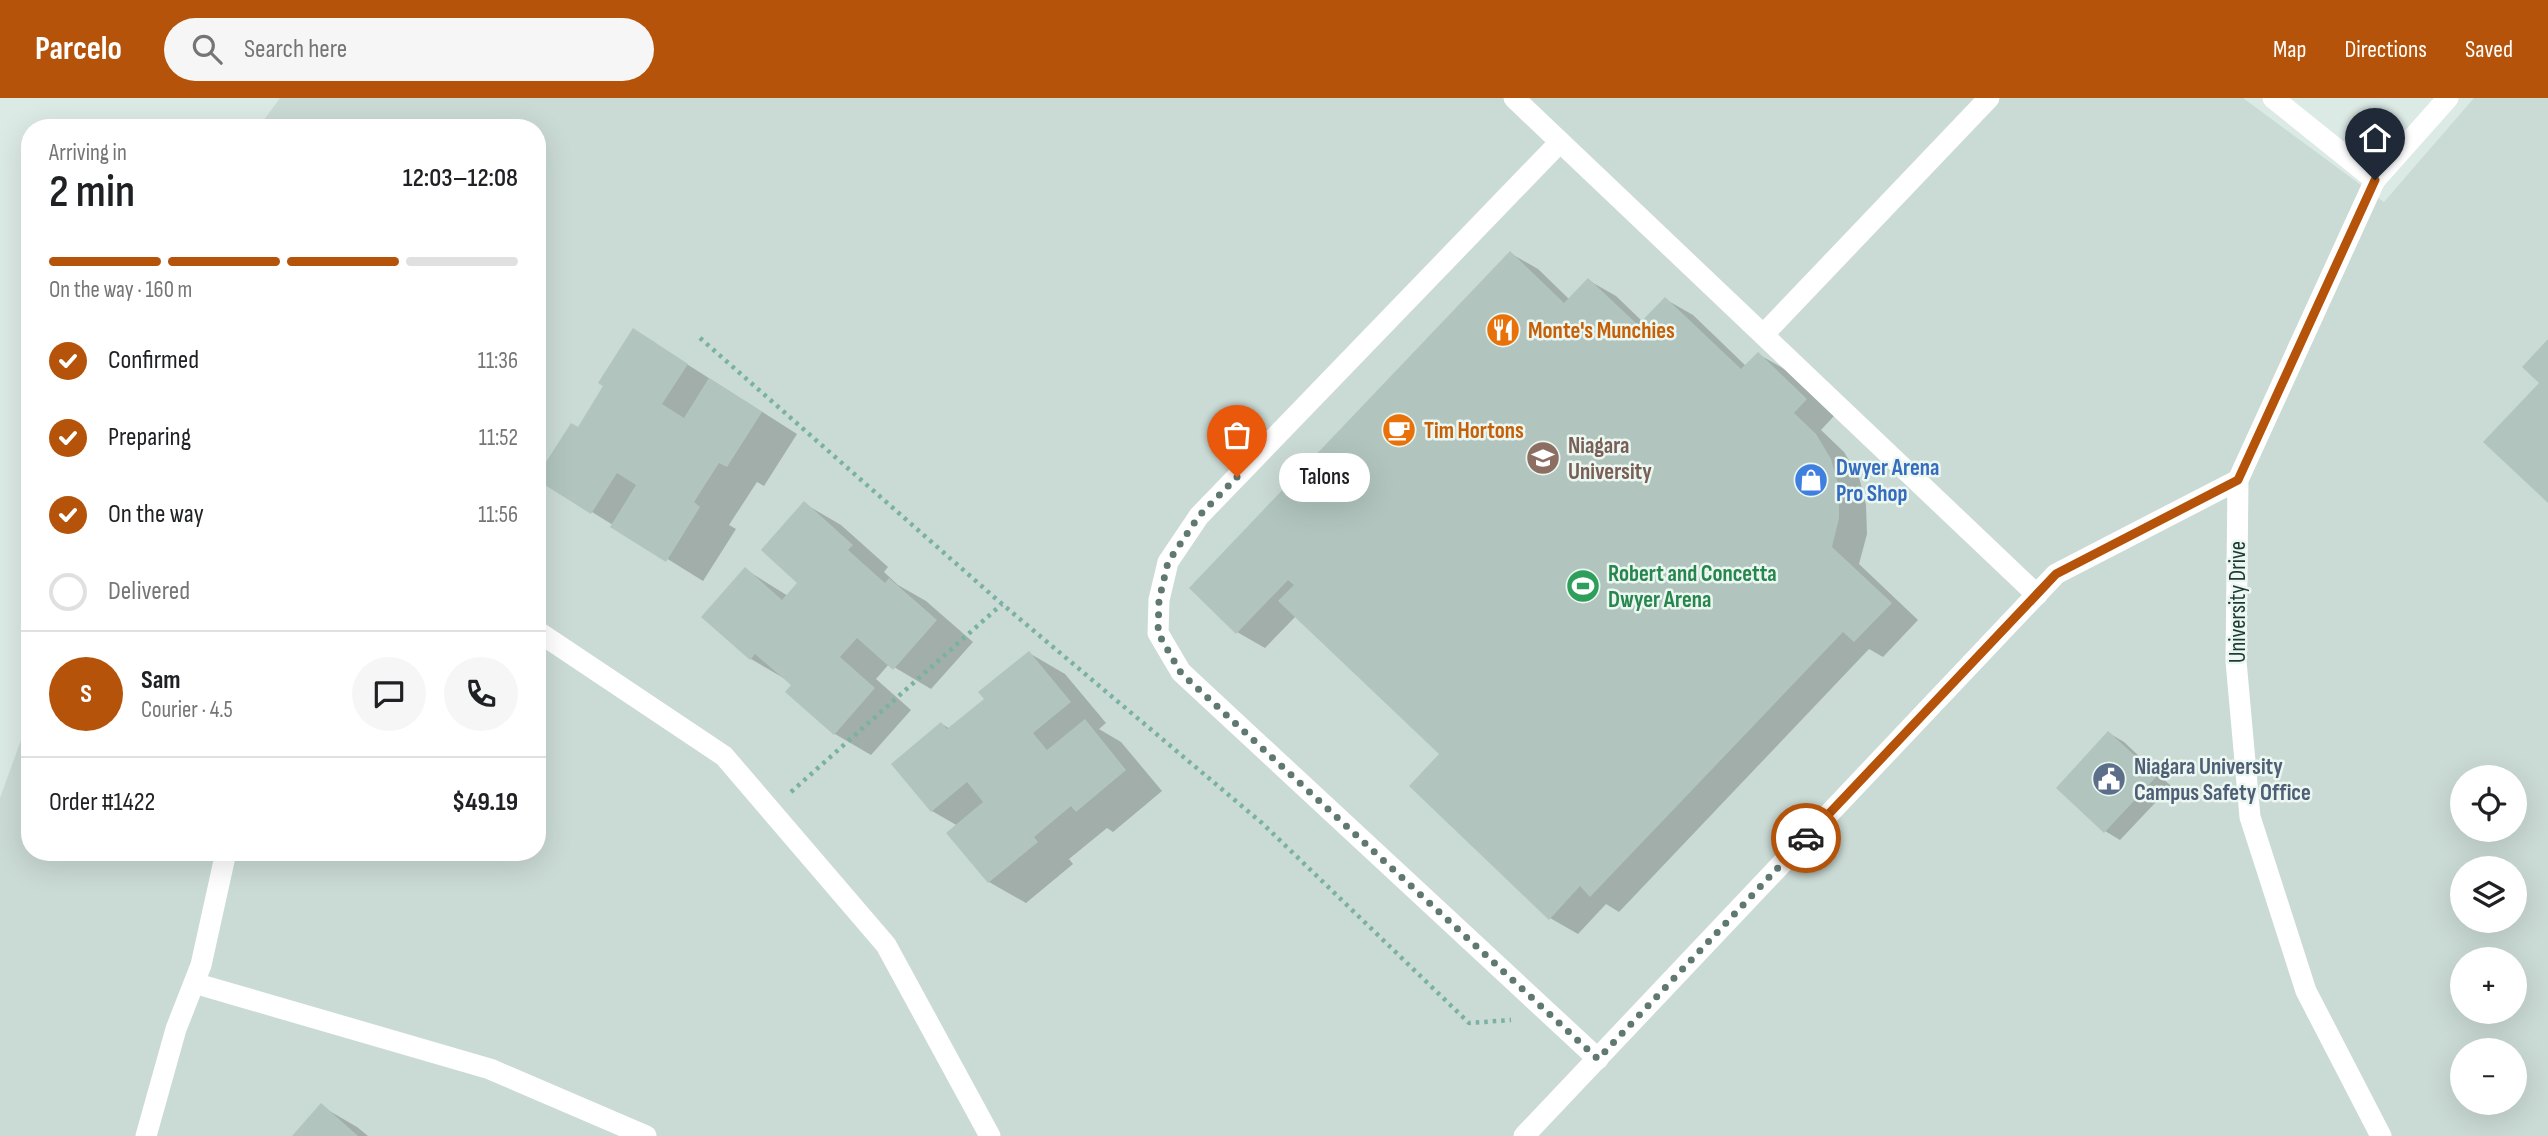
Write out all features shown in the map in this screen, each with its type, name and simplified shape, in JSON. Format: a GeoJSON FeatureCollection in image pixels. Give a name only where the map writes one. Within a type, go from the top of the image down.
{"type":"FeatureCollection","features":[{"type":"Feature","properties":{"kind":"street"},"geometry":{"type":"LineString","coordinates":[[1514,98],[2037,595]]}},
{"type":"Feature","properties":{"kind":"street"},"geometry":{"type":"LineString","coordinates":[[1763,335],[1989,98]]}},
{"type":"Feature","properties":{"kind":"street"},"geometry":{"type":"LineString","coordinates":[[2273,98],[2375,180]]}},
{"type":"Feature","properties":{"kind":"street","name":"University Drive"},"geometry":{"type":"LineString","coordinates":[[2381,1136],[2306,991],[2250,817],[2236,661],[2238,480],[2375,180],[2448,98]]}},
{"type":"Feature","properties":{"kind":"street"},"geometry":{"type":"LineString","coordinates":[[1560,142],[1199,516],[1168,562],[1159,600],[1158,633],[1181,673],[1598,1059]]}},
{"type":"Feature","properties":{"kind":"street"},"geometry":{"type":"LineString","coordinates":[[1524,1136],[2056,574],[2238,480]]}},
{"type":"Feature","properties":{"kind":"street"},"geometry":{"type":"LineString","coordinates":[[546,637],[724,757],[886,945],[989,1136]]}},
{"type":"Feature","properties":{"kind":"street"},"geometry":{"type":"LineString","coordinates":[[146,1136],[176,1029],[201,965],[224,861]]}},
{"type":"Feature","properties":{"kind":"street"},"geometry":{"type":"LineString","coordinates":[[194,983],[490,1069],[646,1136]]}},
{"type":"Feature","properties":{"kind":"path"},"geometry":{"type":"LineString","coordinates":[[701,338],[1002,604],[1262,823],[1468,1023],[1554,1018]]}},
{"type":"Feature","properties":{"kind":"path"},"geometry":{"type":"LineString","coordinates":[[770,811],[1002,604]]}},
{"type":"Feature","properties":{"kind":"shaded area","name":"Niagara University"},"geometry":{"type":"Polygon","coordinates":[[[280,98],[2243,98],[2384,202],[2474,98],[2548,98],[2548,1136],[0,1136],[0,798],[21,740],[21,861],[546,861],[546,119],[265,119],[280,98]]]}},
{"type":"Feature","properties":{"kind":"building","name":"Robert and Concetta Dwyer Arena"},"geometry":{"type":"Polygon","coordinates":[[[1510,251],[1564,303],[1588,278],[1638,325],[1665,297],[1741,369],[1758,352],[1807,399],[1794,413],[1816,434],[1831,459],[1839,488],[1839,518],[1832,547],[1892,603],[1854,642],[1843,632],[1590,897],[1580,886],[1549,920],[1409,786],[1439,754],[1278,601],[1294,585],[1288,580],[1236,634],[1189,588],[1510,251]]]}},
{"type":"Feature","properties":{"kind":"building"},"geometry":{"type":"Polygon","coordinates":[[[633,328],[688,364],[662,404],[684,418],[709,378],[762,412],[727,467],[719,463],[694,502],[700,507],[666,562],[610,527],[636,485],[617,473],[591,514],[546,486],[546,462],[571,423],[578,427],[603,386],[598,383],[633,328]]]}},
{"type":"Feature","properties":{"kind":"building"},"geometry":{"type":"Polygon","coordinates":[[[2548,339],[2548,503],[2483,442],[2539,383],[2522,367],[2548,339]]]}},
{"type":"Feature","properties":{"kind":"building"},"geometry":{"type":"Polygon","coordinates":[[[804,501],[853,545],[848,550],[885,583],[889,578],[937,620],[893,670],[857,638],[840,657],[875,688],[834,735],[785,692],[791,685],[755,654],[750,660],[701,617],[745,567],[782,600],[797,583],[761,550],[804,501]]]}},
{"type":"Feature","properties":{"kind":"building"},"geometry":{"type":"Polygon","coordinates":[[[1029,651],[1071,702],[1033,733],[1047,750],[1085,719],[1126,770],[1076,812],[1071,806],[1034,837],[1038,842],[988,883],[946,833],[983,802],[967,782],[931,812],[891,764],[941,722],[947,729],[984,699],[978,692],[1029,651]]]}},
{"type":"Feature","properties":{"kind":"building"},"geometry":{"type":"Polygon","coordinates":[[[2108,731],[2157,776],[2104,833],[2056,788],[2108,731]]]}},
{"type":"Feature","properties":{"kind":"building"},"geometry":{"type":"Polygon","coordinates":[[[321,1103],[358,1136],[292,1136],[321,1103]]]}},
{"type":"Feature","properties":{"kind":"way so far"},"geometry":{"type":"LineString","coordinates":[[1237,477],[1199,516],[1168,562],[1159,600],[1158,633],[1181,673],[1598,1059],[1806,838]]}},
{"type":"Feature","properties":{"kind":"place","name":"Monte's Munchies"},"geometry":{"type":"Point","coordinates":[1503,330]}},
{"type":"Feature","properties":{"kind":"place","name":"Tim Hortons"},"geometry":{"type":"Point","coordinates":[1399,430]}},
{"type":"Feature","properties":{"kind":"place","name":"Niagara University"},"geometry":{"type":"Point","coordinates":[1543,458]}},
{"type":"Feature","properties":{"kind":"place","name":"Talons"},"geometry":{"type":"Point","coordinates":[1237,477]}},
{"type":"Feature","properties":{"kind":"place","name":"Dwyer Arena Pro Shop"},"geometry":{"type":"Point","coordinates":[1811,480]}},
{"type":"Feature","properties":{"kind":"place","name":"Robert and Concetta Dwyer Arena"},"geometry":{"type":"Point","coordinates":[1583,586]}},
{"type":"Feature","properties":{"kind":"place","name":"Niagara University Campus Safety Office"},"geometry":{"type":"Point","coordinates":[2109,779]}},
{"type":"Feature","properties":{"kind":"route"},"geometry":{"type":"LineString","coordinates":[[1806,838],[2056,574],[2238,480],[2375,180]]}}]}
